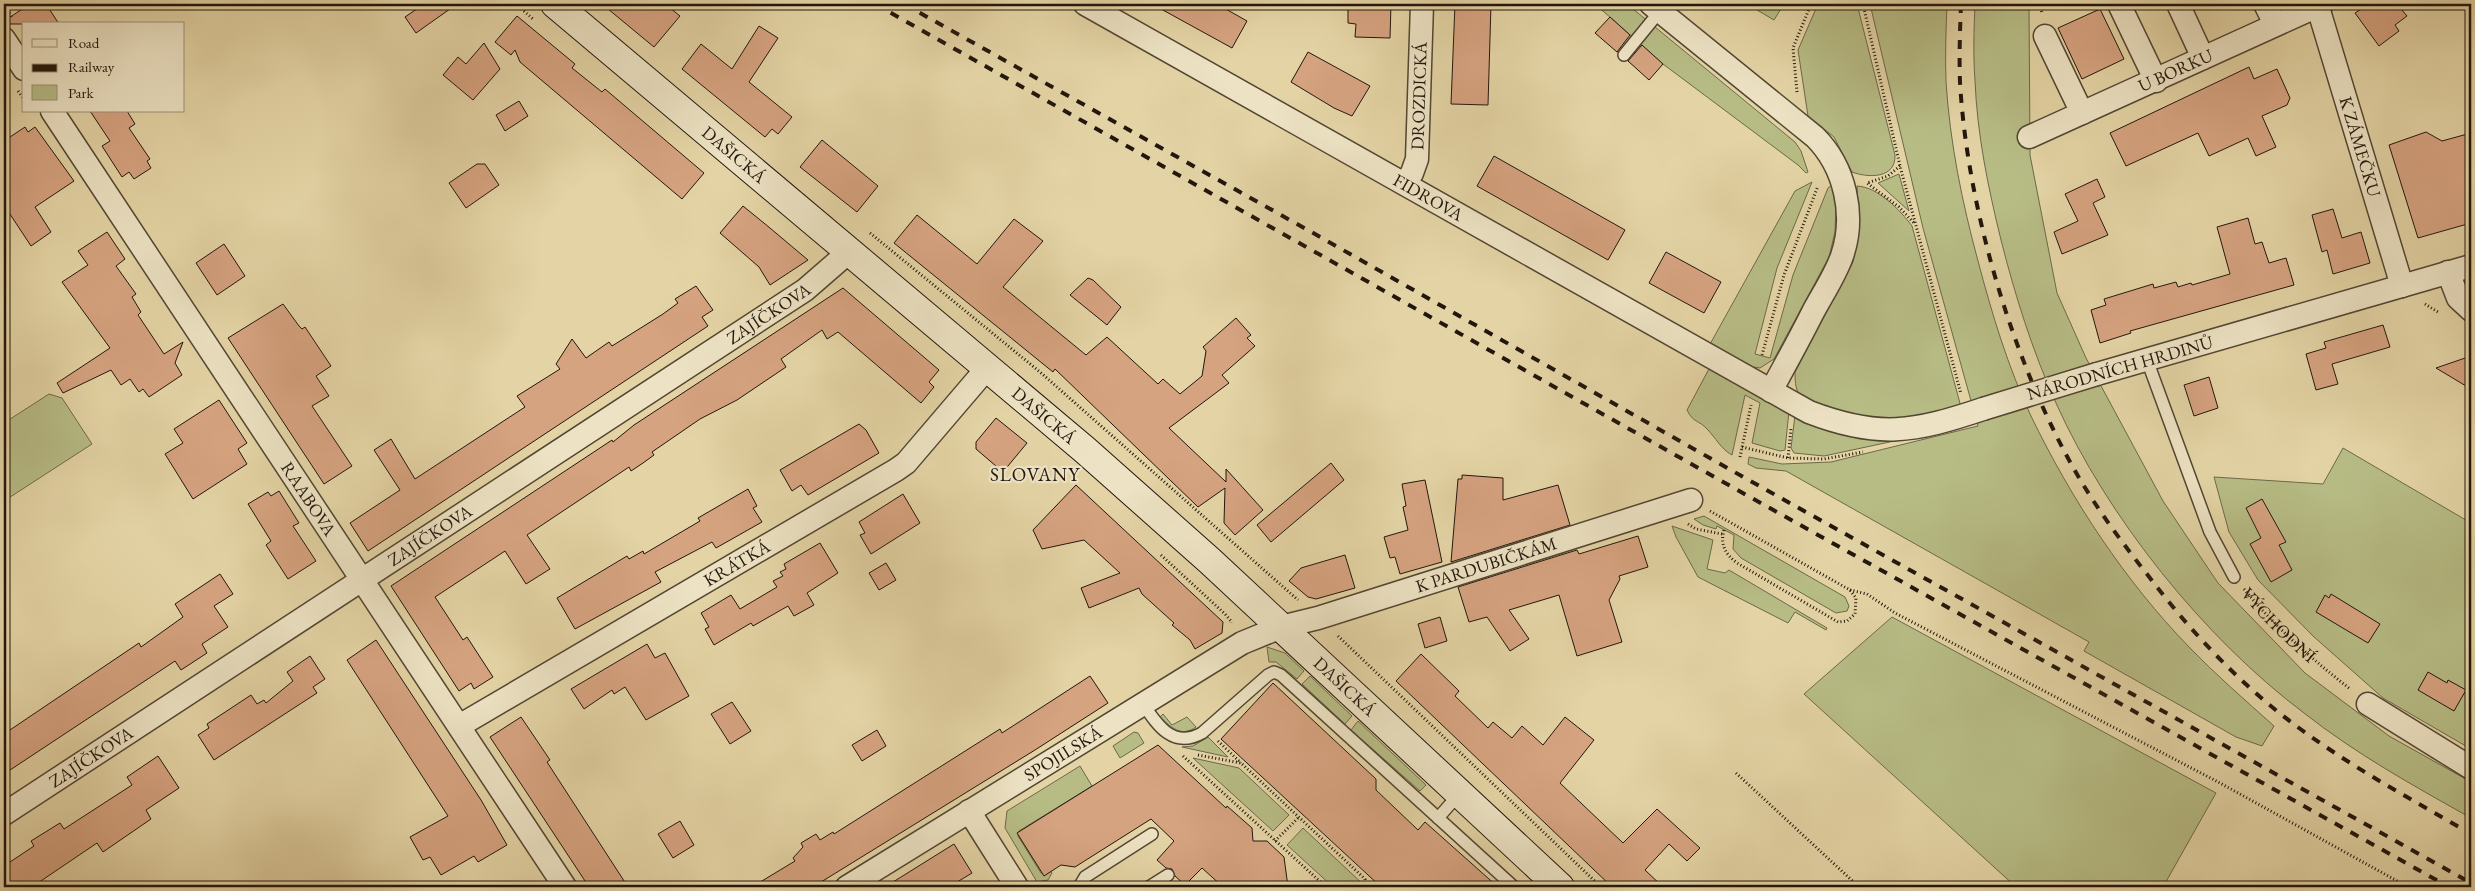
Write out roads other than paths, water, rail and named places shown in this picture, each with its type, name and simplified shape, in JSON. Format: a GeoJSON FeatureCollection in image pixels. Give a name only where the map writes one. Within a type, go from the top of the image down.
{"type":"FeatureCollection","features":[{"type":"Feature","properties":{"kind":"main road","name":"DAŠICKÁ"},"geometry":{"type":"LineString","coordinates":[[555,4],[988,367],[1128,488],[1281,627],[1560,887]]}},
{"type":"Feature","properties":{"kind":"street","name":"FIDROVA"},"geometry":{"type":"LineString","coordinates":[[1085,4],[1406,184],[1762,395]]}},
{"type":"Feature","properties":{"kind":"street","name":"DROZDICKÁ"},"geometry":{"type":"LineString","coordinates":[[1406,184],[1412,174],[1416,158],[1422,4]]}},
{"type":"Feature","properties":{"kind":"street"},"geometry":{"type":"LineString","coordinates":[[2119,4],[2156,81]]}},
{"type":"Feature","properties":{"kind":"street"},"geometry":{"type":"LineString","coordinates":[[2178,4],[2203,58]]}},
{"type":"Feature","properties":{"kind":"street"},"geometry":{"type":"LineString","coordinates":[[2265,4],[2275,24]]}},
{"type":"Feature","properties":{"kind":"street","name":"U BORKU"},"geometry":{"type":"LineString","coordinates":[[2029,137],[2156,81],[2319,4]]}},
{"type":"Feature","properties":{"kind":"street","name":"K ZÁMEČKU"},"geometry":{"type":"LineString","coordinates":[[2319,4],[2402,286]]}},
{"type":"Feature","properties":{"kind":"street"},"geometry":{"type":"LineString","coordinates":[[1656,7],[1815,136],[1831,155],[1841,178],[1847,202],[1847,234],[1842,258],[1762,395]]}},
{"type":"Feature","properties":{"kind":"street"},"geometry":{"type":"LineString","coordinates":[[2045,36],[2082,114]]}},
{"type":"Feature","properties":{"kind":"street"},"geometry":{"type":"LineString","coordinates":[[4,39],[22,66]]}},
{"type":"Feature","properties":{"kind":"street","name":"RAABOVA"},"geometry":{"type":"LineString","coordinates":[[53,112],[565,887]]}},
{"type":"Feature","properties":{"kind":"street","name":"ZAJÍČKOVA"},"geometry":{"type":"LineString","coordinates":[[4,814],[805,290],[850,251]]}},
{"type":"Feature","properties":{"kind":"street","name":"NÁRODNÍCH HRDINŮ"},"geometry":{"type":"LineString","coordinates":[[1762,395],[1795,404],[1830,420],[1883,430],[1914,429],[2471,266]]}},
{"type":"Feature","properties":{"kind":"street"},"geometry":{"type":"LineString","coordinates":[[2448,272],[2458,298],[2471,310]]}},
{"type":"Feature","properties":{"kind":"street","name":"KRÁTKÁ"},"geometry":{"type":"LineString","coordinates":[[459,726],[906,463],[988,367]]}},
{"type":"Feature","properties":{"kind":"street","name":"K PARDUBIČKÁM"},"geometry":{"type":"LineString","coordinates":[[1281,627],[1318,618],[1691,500]]}},
{"type":"Feature","properties":{"kind":"street","name":"SPOJILSKÁ"},"geometry":{"type":"LineString","coordinates":[[847,887],[1242,643],[1281,627]]}},
{"type":"Feature","properties":{"kind":"street"},"geometry":{"type":"LineString","coordinates":[[2368,704],[2471,768]]}},
{"type":"Feature","properties":{"kind":"street"},"geometry":{"type":"LineString","coordinates":[[969,811],[1017,887]]}},
{"type":"Feature","properties":{"kind":"lane"},"geometry":{"type":"LineString","coordinates":[[1624,55],[1656,7]]}},
{"type":"Feature","properties":{"kind":"lane","name":"VÝCHODNÍ"},"geometry":{"type":"LineString","coordinates":[[2147,360],[2210,532],[2234,577]]}},
{"type":"Feature","properties":{"kind":"lane"},"geometry":{"type":"LineString","coordinates":[[1143,704],[1162,727],[1179,739],[1189,739],[1206,729],[1268,675],[1274,672],[1282,674],[1514,887]]}},
{"type":"Feature","properties":{"kind":"lane"},"geometry":{"type":"LineString","coordinates":[[1438,818],[1460,793]]}},
{"type":"Feature","properties":{"kind":"lane"},"geometry":{"type":"LineString","coordinates":[[1079,887],[1085,877],[1152,834]]}},
{"type":"Feature","properties":{"kind":"lane"},"geometry":{"type":"LineString","coordinates":[[1149,887],[1168,875]]}},
{"type":"Feature","properties":{"kind":"railway"},"geometry":{"type":"LineString","coordinates":[[875,4],[1741,492],[2449,887]]}},
{"type":"Feature","properties":{"kind":"railway"},"geometry":{"type":"LineString","coordinates":[[904,4],[1745,478],[2471,883]]}},
{"type":"Feature","properties":{"kind":"railway"},"geometry":{"type":"LineString","coordinates":[[1961,4],[1960,82],[1964,131],[1972,182],[1984,233],[2014,336],[2055,433],[2078,476],[2121,541],[2166,598],[2199,637],[2236,675],[2295,725],[2338,755],[2471,834]]}},
{"type":"Feature","properties":{"kind":"district","name":"SLOVANY"},"geometry":{"type":"Point","coordinates":[1035,474]}}]}
